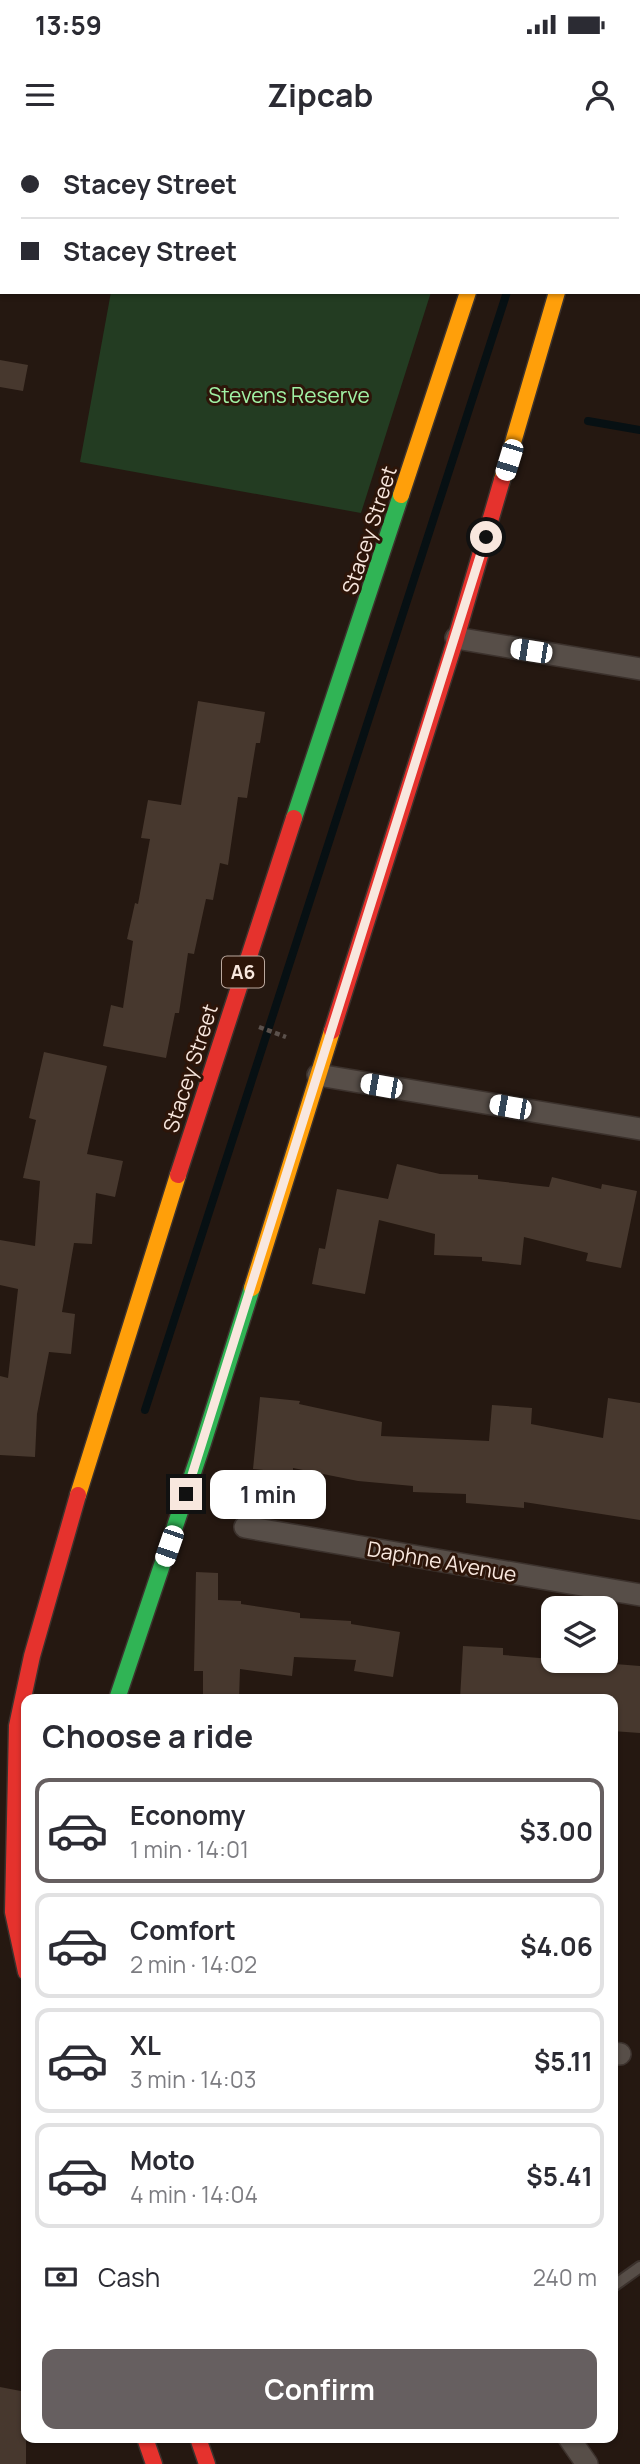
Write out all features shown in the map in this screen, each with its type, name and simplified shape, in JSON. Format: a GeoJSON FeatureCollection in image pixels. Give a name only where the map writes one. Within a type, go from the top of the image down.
{"type":"FeatureCollection","features":[{"type":"Feature","properties":{"kind":"highway","name":"Stacey Street"},"geometry":{"type":"LineString","coordinates":[[24,1694],[32,1656],[82,1482],[217,1051],[467,294]]}},
{"type":"Feature","properties":{"kind":"highway"},"geometry":{"type":"LineString","coordinates":[[119,1694],[203,1443],[456,638],[556,294]]}},
{"type":"Feature","properties":{"kind":"highway"},"geometry":{"type":"LineString","coordinates":[[6,1690],[32,1656]]}},
{"type":"Feature","properties":{"kind":"highway","name":"Stacey Street"},"geometry":{"type":"LineString","coordinates":[[14,1786],[17,1726],[21,1707]]}},
{"type":"Feature","properties":{"kind":"highway","name":"A6"},"geometry":{"type":"LineString","coordinates":[[14,1786],[13,1912],[21,1949]]}},
{"type":"Feature","properties":{"kind":"highway"},"geometry":{"type":"LineString","coordinates":[[147,2443],[154,2464]]}},
{"type":"Feature","properties":{"kind":"highway"},"geometry":{"type":"LineString","coordinates":[[200,2443],[207,2464]]}},
{"type":"Feature","properties":{"kind":"street"},"geometry":{"type":"LineString","coordinates":[[456,638],[640,669]]}},
{"type":"Feature","properties":{"kind":"street"},"geometry":{"type":"LineString","coordinates":[[318,1075],[640,1129]]}},
{"type":"Feature","properties":{"kind":"street","name":"Daphne Avenue"},"geometry":{"type":"LineString","coordinates":[[244,1527],[640,1595]]}},
{"type":"Feature","properties":{"kind":"street"},"geometry":{"type":"LineString","coordinates":[[572,2443],[587,2464]]}},
{"type":"Feature","properties":{"kind":"lane"},"geometry":{"type":"LineString","coordinates":[[618,2283],[640,2267]]}},
{"type":"Feature","properties":{"kind":"path"},"geometry":{"type":"LineString","coordinates":[[248,1023],[286,1037]]}},
{"type":"Feature","properties":{"kind":"green space","name":"Stevens Reserve"},"geometry":{"type":"Polygon","coordinates":[[[111,294],[430,294],[361,513],[80,462],[111,294]]]}},
{"type":"Feature","properties":{"kind":"building"},"geometry":{"type":"Polygon","coordinates":[[[0,360],[28,365],[23,391],[0,387],[0,360]]]}},
{"type":"Feature","properties":{"kind":"building"},"geometry":{"type":"Polygon","coordinates":[[[198,701],[265,712],[260,743],[256,743],[247,798],[238,797],[228,865],[220,863],[213,900],[206,899],[194,954],[188,953],[179,1013],[175,1013],[166,1058],[103,1046],[111,1005],[123,1008],[133,941],[127,939],[135,903],[138,904],[150,839],[141,838],[148,800],[181,805],[198,701]]]}},
{"type":"Feature","properties":{"kind":"building"},"geometry":{"type":"Polygon","coordinates":[[[44,1052],[107,1066],[87,1154],[123,1161],[115,1197],[96,1193],[92,1244],[74,1243],[62,1312],[75,1314],[71,1354],[49,1352],[37,1414],[35,1457],[0,1455],[0,1376],[8,1378],[18,1289],[0,1285],[0,1240],[35,1246],[40,1181],[23,1178],[36,1120],[29,1118],[44,1052]]]}},
{"type":"Feature","properties":{"kind":"building"},"geometry":{"type":"Polygon","coordinates":[[[397,1164],[440,1174],[478,1175],[478,1179],[549,1187],[552,1177],[601,1189],[602,1184],[637,1191],[621,1268],[586,1261],[588,1253],[524,1237],[521,1265],[482,1261],[482,1257],[434,1255],[435,1234],[379,1220],[365,1294],[312,1284],[319,1248],[325,1249],[337,1189],[388,1199],[397,1164]]]}},
{"type":"Feature","properties":{"kind":"building"},"geometry":{"type":"Polygon","coordinates":[[[260,1397],[300,1401],[299,1404],[382,1422],[381,1436],[489,1441],[492,1405],[532,1408],[531,1424],[603,1438],[608,1398],[640,1403],[640,1520],[524,1502],[524,1508],[466,1503],[466,1494],[413,1492],[413,1486],[358,1481],[293,1468],[293,1473],[253,1469],[260,1397]]]}},
{"type":"Feature","properties":{"kind":"building"},"geometry":{"type":"Polygon","coordinates":[[[196,1572],[218,1573],[218,1600],[241,1601],[241,1604],[300,1613],[300,1618],[351,1621],[351,1624],[400,1632],[393,1677],[354,1671],[356,1660],[294,1657],[292,1676],[240,1669],[239,1694],[203,1694],[203,1671],[194,1671],[196,1572]]]}},
{"type":"Feature","properties":{"kind":"building"},"geometry":{"type":"Polygon","coordinates":[[[463,1646],[503,1648],[503,1655],[541,1658],[541,1673],[618,1673],[618,1664],[640,1666],[640,1733],[618,1731],[618,1694],[460,1694],[463,1646]]]}},
{"type":"Feature","properties":{"kind":"building"},"geometry":{"type":"Polygon","coordinates":[[[0,2387],[21,2391],[21,2443],[26,2443],[26,2464],[0,2464],[0,2387]]]}},
{"type":"Feature","properties":{"kind":"waterway"},"geometry":{"type":"LineString","coordinates":[[145,1410],[506,294]]}},
{"type":"Feature","properties":{"kind":"waterway"},"geometry":{"type":"LineString","coordinates":[[588,421],[640,430]]}},
{"type":"Feature","properties":{"kind":"traffic: fast"},"geometry":{"type":"LineString","coordinates":[[294,818],[401,495]]}},
{"type":"Feature","properties":{"kind":"traffic: fast"},"geometry":{"type":"LineString","coordinates":[[119,1694],[252,1288]]}},
{"type":"Feature","properties":{"kind":"traffic: slow"},"geometry":{"type":"LineString","coordinates":[[401,495],[467,294]]}},
{"type":"Feature","properties":{"kind":"traffic: slow"},"geometry":{"type":"LineString","coordinates":[[502,480],[556,294]]}},
{"type":"Feature","properties":{"kind":"traffic: slow"},"geometry":{"type":"LineString","coordinates":[[252,1288],[332,1031]]}},
{"type":"Feature","properties":{"kind":"traffic: slow"},"geometry":{"type":"LineString","coordinates":[[78,1495],[178,1175]]}},
{"type":"Feature","properties":{"kind":"traffic: jam"},"geometry":{"type":"LineString","coordinates":[[332,1031],[456,638],[502,480]]}},
{"type":"Feature","properties":{"kind":"traffic: jam"},"geometry":{"type":"LineString","coordinates":[[178,1175],[294,818]]}},
{"type":"Feature","properties":{"kind":"traffic: jam"},"geometry":{"type":"LineString","coordinates":[[24,1694],[32,1656],[78,1495]]}},
{"type":"Feature","properties":{"kind":"traffic: jam"},"geometry":{"type":"LineString","coordinates":[[21,1707],[17,1726],[13,1912],[21,1949]]}},
{"type":"Feature","properties":{"kind":"traffic: jam"},"geometry":{"type":"LineString","coordinates":[[147,2443],[154,2464]]}},
{"type":"Feature","properties":{"kind":"traffic: jam"},"geometry":{"type":"LineString","coordinates":[[200,2443],[207,2464]]}},
{"type":"Feature","properties":{"kind":"route"},"geometry":{"type":"LineString","coordinates":[[186,1494],[486,537]]}}]}
